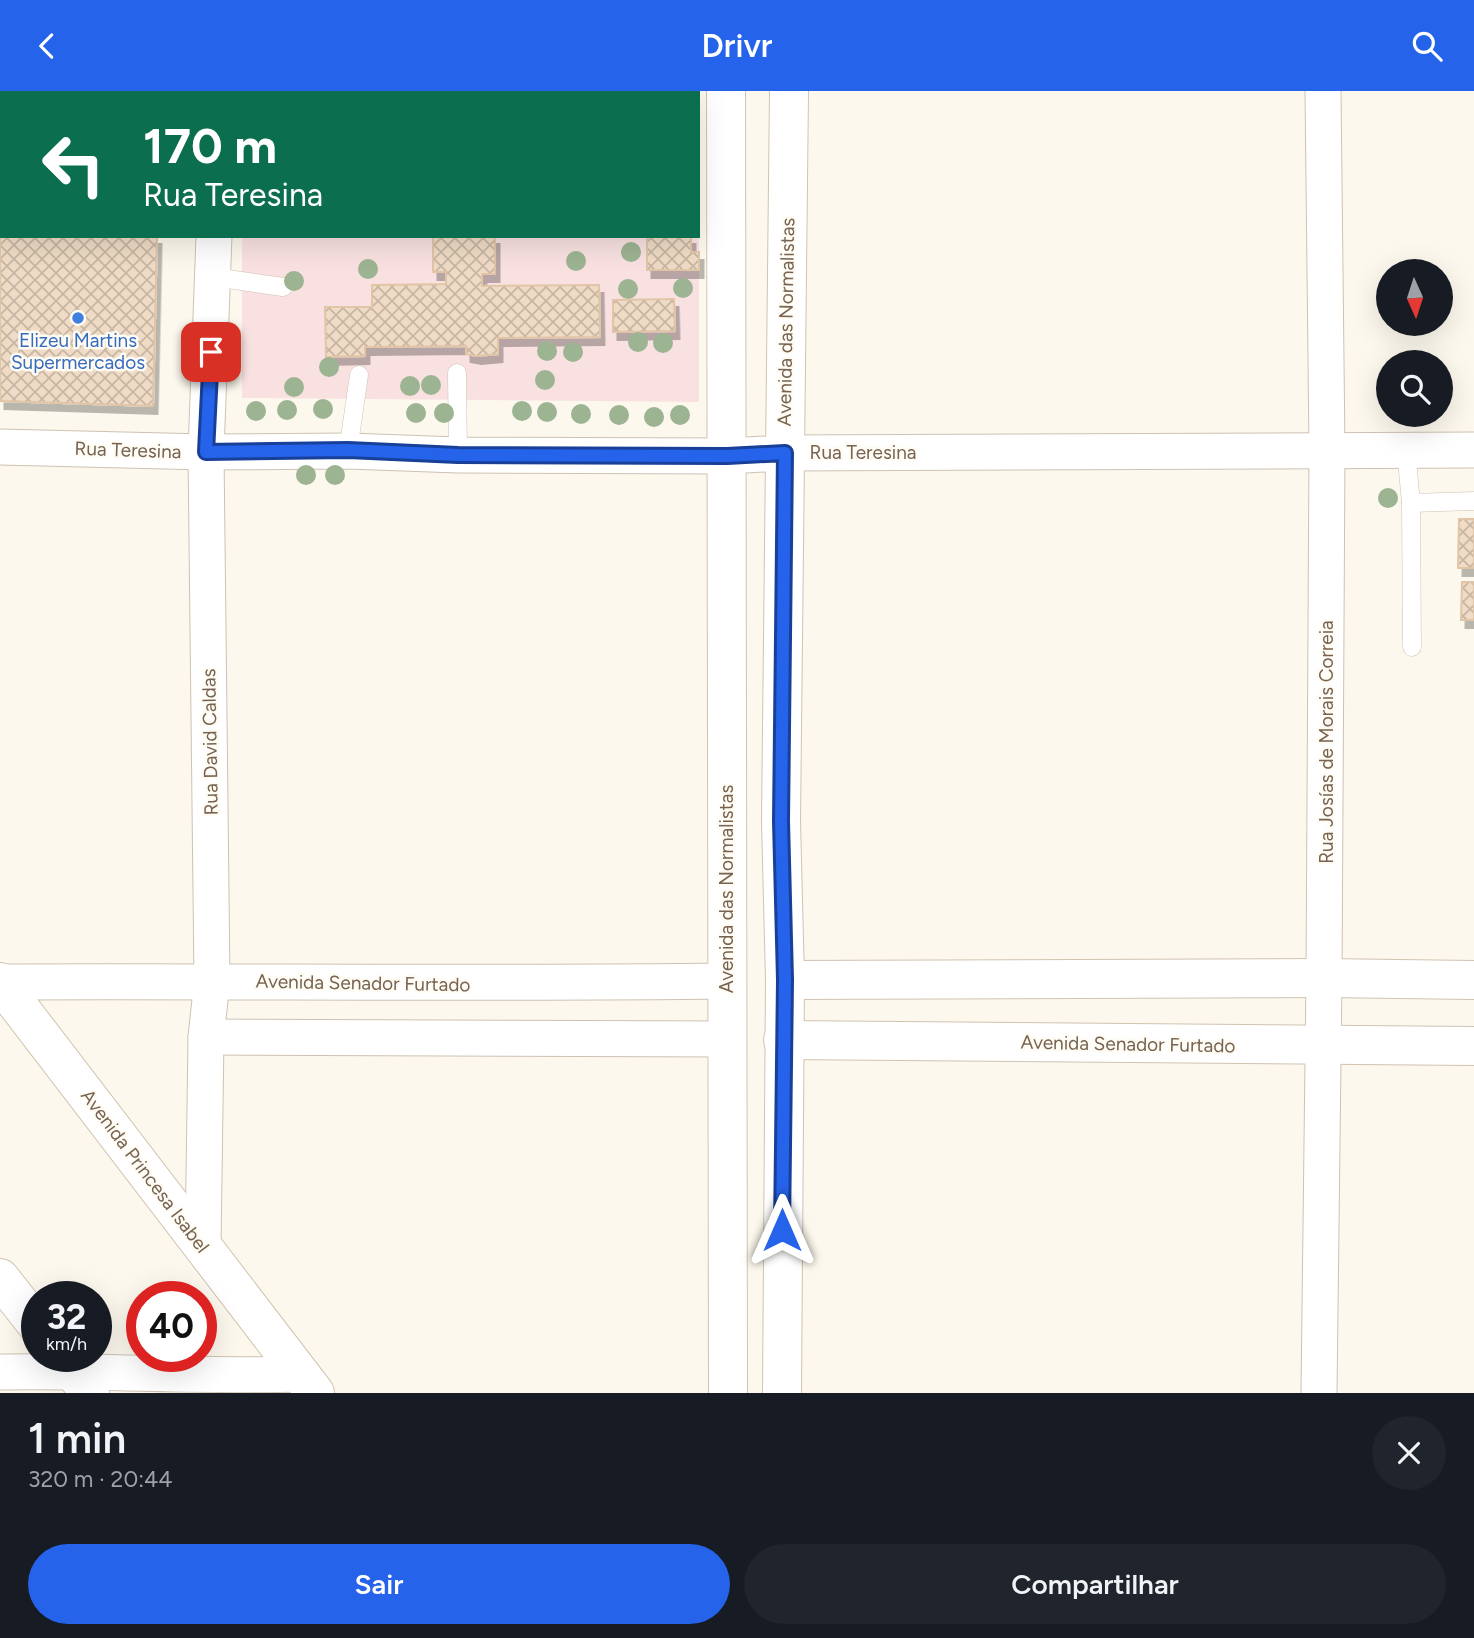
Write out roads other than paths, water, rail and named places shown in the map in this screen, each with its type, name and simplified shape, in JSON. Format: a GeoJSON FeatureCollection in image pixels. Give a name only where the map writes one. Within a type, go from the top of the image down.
{"type":"FeatureCollection","features":[{"type":"Feature","properties":{"kind":"street","name":"Avenida das Normalistas"},"geometry":{"type":"LineString","coordinates":[[726,91],[728,1393]]}},
{"type":"Feature","properties":{"kind":"street","name":"Avenida das Normalistas"},"geometry":{"type":"LineString","coordinates":[[782,1393],[785,980],[781,821],[789,91]]}},
{"type":"Feature","properties":{"kind":"street","name":"Rua Josías de Morais Correia"},"geometry":{"type":"LineString","coordinates":[[1319,1393],[1327,450],[1324,91]]}},
{"type":"Feature","properties":{"kind":"street","name":"Rua David Caldas"},"geometry":{"type":"LineString","coordinates":[[203,1248],[206,1037],[212,981],[206,452],[214,238]]}},
{"type":"Feature","properties":{"kind":"street","name":"Rua Teresina"},"geometry":{"type":"LineString","coordinates":[[0,447],[206,452],[348,450],[458,455],[727,456],[785,453],[1474,450]]}},
{"type":"Feature","properties":{"kind":"street"},"geometry":{"type":"LineString","coordinates":[[785,980],[1474,980]]}},
{"type":"Feature","properties":{"kind":"street","name":"Avenida Senador Furtado"},"geometry":{"type":"LineString","coordinates":[[0,982],[486,984],[726,981]]}},
{"type":"Feature","properties":{"kind":"street","name":"Avenida Princesa Isabel"},"geometry":{"type":"LineString","coordinates":[[0,982],[308,1384]]}},
{"type":"Feature","properties":{"kind":"street"},"geometry":{"type":"LineString","coordinates":[[480,1037],[486,984]]}},
{"type":"Feature","properties":{"kind":"street"},"geometry":{"type":"LineString","coordinates":[[206,1037],[726,1039]]}},
{"type":"Feature","properties":{"kind":"street","name":"Avenida Senador Furtado"},"geometry":{"type":"LineString","coordinates":[[783,1040],[1474,1046]]}},
{"type":"Feature","properties":{"kind":"street"},"geometry":{"type":"LineString","coordinates":[[0,1278],[21,1305]]}},
{"type":"Feature","properties":{"kind":"street"},"geometry":{"type":"LineString","coordinates":[[0,1371],[223,1376],[308,1384]]}},
{"type":"Feature","properties":{"kind":"lane"},"geometry":{"type":"LineString","coordinates":[[214,277],[283,286]]}},
{"type":"Feature","properties":{"kind":"lane"},"geometry":{"type":"LineString","coordinates":[[457,373],[458,455]]}},
{"type":"Feature","properties":{"kind":"lane"},"geometry":{"type":"LineString","coordinates":[[348,450],[359,375]]}},
{"type":"Feature","properties":{"kind":"lane"},"geometry":{"type":"LineString","coordinates":[[1406,450],[1411,503],[1412,647]]}},
{"type":"Feature","properties":{"kind":"lane"},"geometry":{"type":"LineString","coordinates":[[1411,503],[1474,501]]}},
{"type":"Feature","properties":{"kind":"place","name":"Elizeu Martins Supermercados"},"geometry":{"type":"Point","coordinates":[78,318]}}]}
